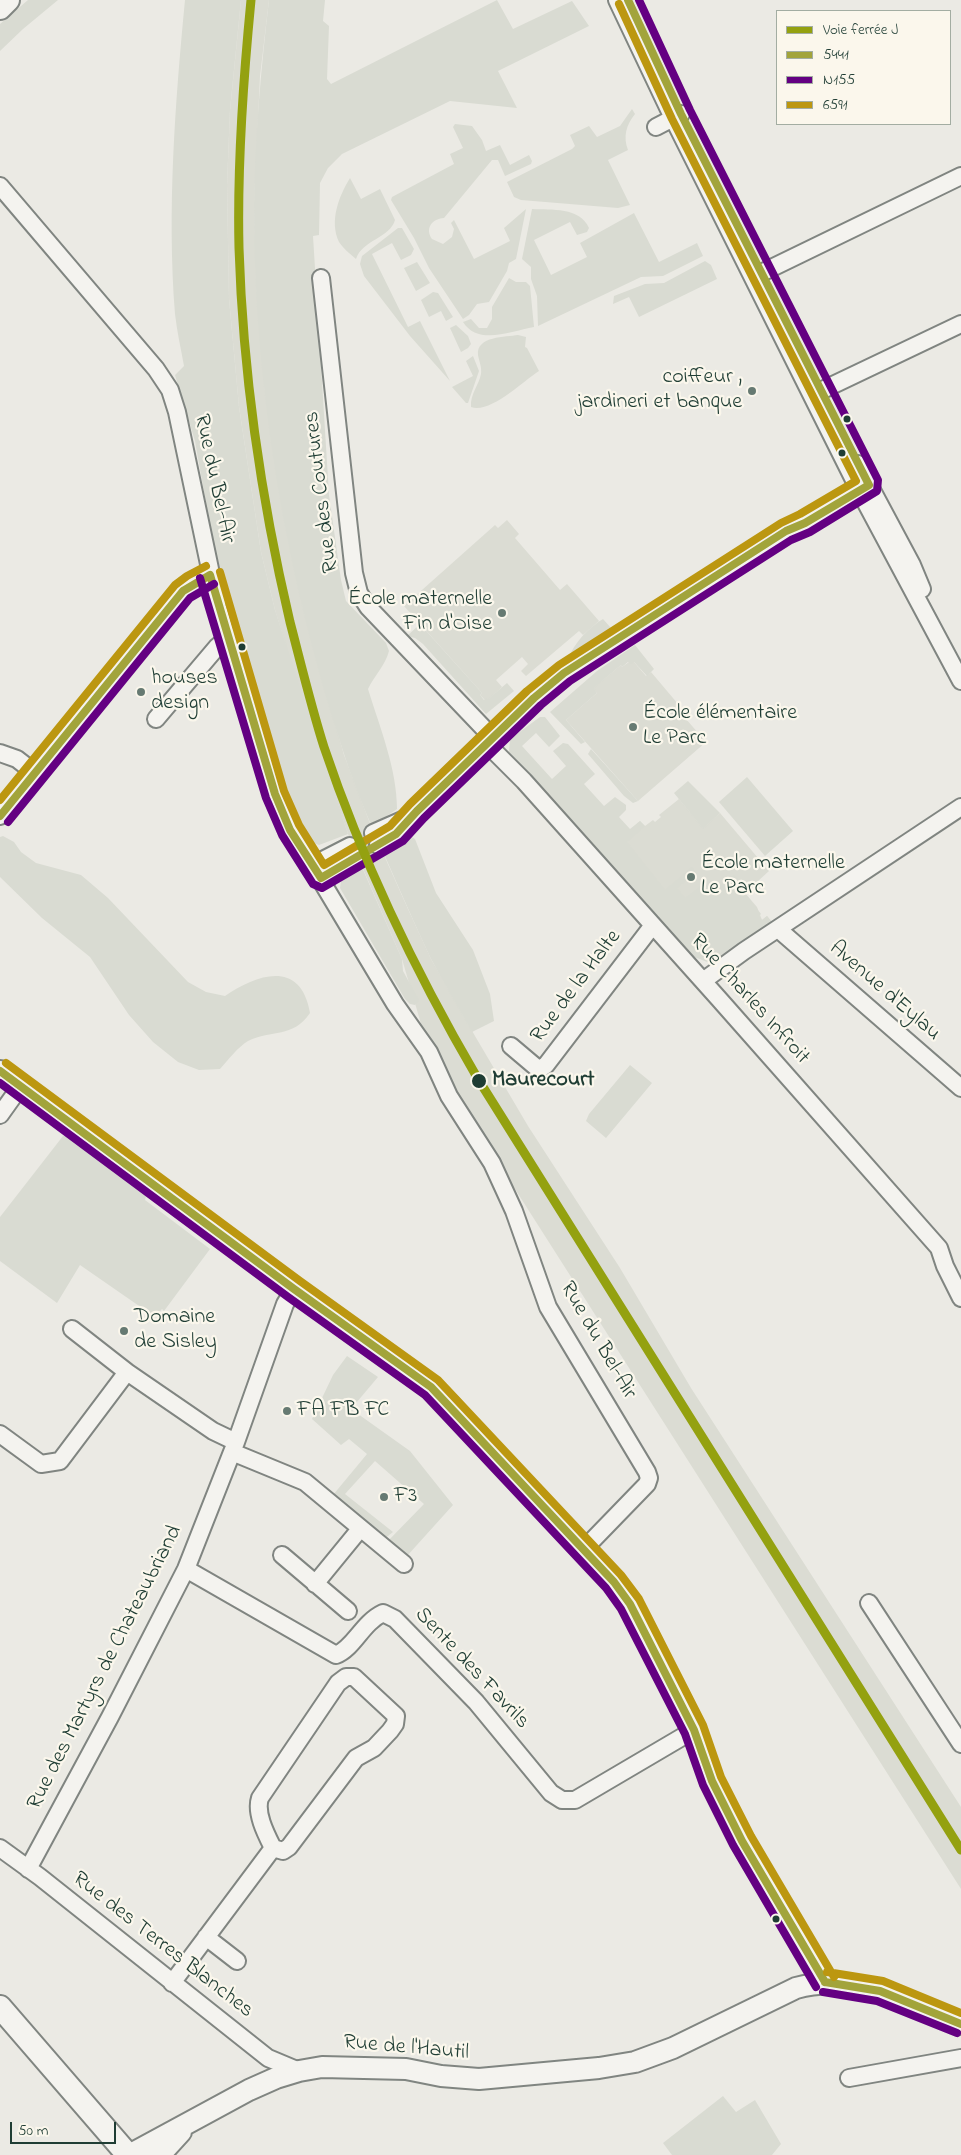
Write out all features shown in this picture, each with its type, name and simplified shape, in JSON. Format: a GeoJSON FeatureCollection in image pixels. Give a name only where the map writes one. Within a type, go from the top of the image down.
{"type":"FeatureCollection","features":[{"type":"Feature","properties":{"kind":"main road"},"geometry":{"type":"LineString","coordinates":[[0,8],[8,0]]}},
{"type":"Feature","properties":{"kind":"main road"},"geometry":{"type":"LineString","coordinates":[[0,2007],[129,2155]]}},
{"type":"Feature","properties":{"kind":"main road"},"geometry":{"type":"LineString","coordinates":[[0,2028],[108,2155]]}},
{"type":"Feature","properties":{"kind":"street"},"geometry":{"type":"LineString","coordinates":[[617,0],[961,681]]}},
{"type":"Feature","properties":{"kind":"street"},"geometry":{"type":"LineString","coordinates":[[628,0],[677,116]]}},
{"type":"Feature","properties":{"kind":"street"},"geometry":{"type":"LineString","coordinates":[[656,127],[677,116]]}},
{"type":"Feature","properties":{"kind":"street"},"geometry":{"type":"LineString","coordinates":[[757,275],[961,176]]}},
{"type":"Feature","properties":{"kind":"street","name":"Rue du Bel-Air"},"geometry":{"type":"LineString","coordinates":[[0,186],[156,369],[170,390],[177,412],[218,607],[229,637],[279,804],[290,830],[331,895],[395,1004],[429,1052],[449,1096],[492,1163],[514,1211],[548,1307],[647,1472],[647,1484],[584,1549]]}},
{"type":"Feature","properties":{"kind":"street","name":"Rue des Coutures"},"geometry":{"type":"LineString","coordinates":[[321,278],[354,573],[360,593],[368,607],[490,741]]}},
{"type":"Feature","properties":{"kind":"street"},"geometry":{"type":"LineString","coordinates":[[817,393],[961,324]]}},
{"type":"Feature","properties":{"kind":"street"},"geometry":{"type":"LineString","coordinates":[[376,839],[417,811],[534,698],[564,674],[786,531],[805,523],[864,487]]}},
{"type":"Feature","properties":{"kind":"street"},"geometry":{"type":"LineString","coordinates":[[864,487],[907,554],[921,588],[961,664]]}},
{"type":"Feature","properties":{"kind":"street"},"geometry":{"type":"LineString","coordinates":[[0,816],[183,591],[210,575]]}},
{"type":"Feature","properties":{"kind":"street"},"geometry":{"type":"LineString","coordinates":[[156,720],[216,647],[229,637]]}},
{"type":"Feature","properties":{"kind":"street","name":"Rue Charles Infroit"},"geometry":{"type":"LineString","coordinates":[[490,741],[939,1248],[945,1266],[961,1298]]}},
{"type":"Feature","properties":{"kind":"street"},"geometry":{"type":"LineString","coordinates":[[0,753],[17,759],[35,773]]}},
{"type":"Feature","properties":{"kind":"street"},"geometry":{"type":"LineString","coordinates":[[703,981],[961,807]]}},
{"type":"Feature","properties":{"kind":"street"},"geometry":{"type":"LineString","coordinates":[[317,872],[353,852]]}},
{"type":"Feature","properties":{"kind":"street","name":"Rue de la Halte"},"geometry":{"type":"LineString","coordinates":[[511,1046],[537,1068],[540,1069],[546,1065],[653,926]]}},
{"type":"Feature","properties":{"kind":"street","name":"Avenue d'Eylau"},"geometry":{"type":"LineString","coordinates":[[778,929],[961,1088]]}},
{"type":"Feature","properties":{"kind":"street"},"geometry":{"type":"LineString","coordinates":[[0,1071],[294,1289],[431,1387],[446,1400],[614,1582],[630,1604],[694,1730],[712,1781],[742,1840],[825,1982]]}},
{"type":"Feature","properties":{"kind":"street"},"geometry":{"type":"LineString","coordinates":[[0,1115],[20,1087]]}},
{"type":"Feature","properties":{"kind":"street","name":"Rue des Martyrs de Chateaubriand"},"geometry":{"type":"LineString","coordinates":[[28,1869],[110,1718],[186,1569],[234,1447],[285,1304],[294,1289]]}},
{"type":"Feature","properties":{"kind":"street"},"geometry":{"type":"LineString","coordinates":[[72,1329],[127,1372],[234,1447],[305,1482],[404,1564]]}},
{"type":"Feature","properties":{"kind":"street"},"geometry":{"type":"LineString","coordinates":[[0,1434],[40,1464],[60,1461],[127,1372]]}},
{"type":"Feature","properties":{"kind":"street"},"geometry":{"type":"LineString","coordinates":[[315,1584],[360,1529]]}},
{"type":"Feature","properties":{"kind":"street"},"geometry":{"type":"LineString","coordinates":[[282,1555],[348,1611]]}},
{"type":"Feature","properties":{"kind":"street","name":"Sente des Favrils"},"geometry":{"type":"LineString","coordinates":[[186,1569],[336,1655],[343,1652],[372,1618],[383,1613],[395,1619],[476,1702],[551,1793],[562,1800],[575,1800],[694,1730]]}},
{"type":"Feature","properties":{"kind":"street"},"geometry":{"type":"LineString","coordinates":[[869,1603],[961,1744]]}},
{"type":"Feature","properties":{"kind":"street"},"geometry":{"type":"LineString","coordinates":[[346,1677],[354,1677],[396,1716],[395,1724],[380,1742],[356,1758],[289,1847],[283,1851],[273,1848],[260,1814],[258,1803],[260,1798],[338,1683],[346,1677]]}},
{"type":"Feature","properties":{"kind":"street","name":"Rue des Terres Blanches"},"geometry":{"type":"LineString","coordinates":[[0,1848],[268,2058],[299,2071]]}},
{"type":"Feature","properties":{"kind":"street"},"geometry":{"type":"LineString","coordinates":[[172,1983],[273,1848]]}},
{"type":"Feature","properties":{"kind":"street"},"geometry":{"type":"LineString","coordinates":[[206,1937],[237,1961]]}},
{"type":"Feature","properties":{"kind":"street","name":"Rue de l'Hautil"},"geometry":{"type":"LineString","coordinates":[[129,2155],[192,2120],[276,2078],[299,2071],[322,2067],[406,2069],[442,2076],[480,2079],[599,2068],[635,2062],[673,2048],[796,1988],[825,1982],[880,1991],[961,2024]]}},
{"type":"Feature","properties":{"kind":"street"},"geometry":{"type":"LineString","coordinates":[[268,2058],[276,2078]]}},
{"type":"Feature","properties":{"kind":"street"},"geometry":{"type":"LineString","coordinates":[[849,2078],[961,2058]]}},
{"type":"Feature","properties":{"kind":"street","name":"Rue de l'Hautil"},"geometry":{"type":"LineString","coordinates":[[160,2155],[192,2120]]}},
{"type":"Feature","properties":{"kind":"shaded area"},"geometry":{"type":"Polygon","coordinates":[[[28,0],[58,0],[0,51],[0,24],[28,0]]]}},
{"type":"Feature","properties":{"kind":"shaded area"},"geometry":{"type":"Polygon","coordinates":[[[185,0],[241,0],[230,110],[227,185],[229,299],[239,407],[261,552],[275,610],[348,834],[319,845],[308,841],[297,821],[259,710],[231,602],[214,549],[195,441],[175,375],[184,366],[175,314],[172,196],[175,118],[185,0]]]}},
{"type":"Feature","properties":{"kind":"shaded area"},"geometry":{"type":"Polygon","coordinates":[[[241,0],[269,0],[260,76],[254,204],[256,280],[265,392],[292,556],[305,615],[344,755],[371,826],[431,959],[528,1126],[620,1268],[691,1388],[961,1807],[961,1889],[501,1167],[471,1119],[424,1034],[402,959],[348,834],[304,705],[275,610],[261,552],[239,407],[229,299],[227,185],[230,110],[241,0]]]}},
{"type":"Feature","properties":{"kind":"shaded area"},"geometry":{"type":"Polygon","coordinates":[[[269,0],[325,0],[323,21],[329,26],[327,79],[331,84],[497,0],[513,29],[572,1],[589,26],[498,71],[517,108],[450,101],[342,154],[328,168],[320,183],[319,235],[313,236],[329,495],[341,580],[346,601],[386,643],[389,651],[368,689],[391,764],[396,794],[397,809],[378,822],[390,850],[407,834],[415,839],[436,893],[473,950],[490,994],[494,1021],[472,1032],[430,957],[362,804],[344,754],[324,688],[290,552],[267,412],[255,273],[254,204],[256,153],[261,76],[269,0]]]}},
{"type":"Feature","properties":{"kind":"shaded area"},"geometry":{"type":"Polygon","coordinates":[[[632,109],[635,114],[629,122],[626,136],[628,150],[608,160],[630,205],[618,208],[521,200],[514,197],[507,182],[572,149],[575,146],[570,135],[589,126],[597,137],[620,126],[632,109]]]}},
{"type":"Feature","properties":{"kind":"shaded area"},"geometry":{"type":"Polygon","coordinates":[[[455,124],[472,126],[482,140],[486,151],[500,145],[510,165],[529,155],[532,161],[531,164],[505,176],[498,160],[492,160],[444,218],[433,222],[429,228],[432,239],[443,244],[452,237],[454,229],[451,223],[454,220],[474,259],[510,241],[504,228],[526,209],[516,259],[509,263],[507,271],[489,302],[477,304],[469,315],[463,319],[429,268],[414,238],[391,200],[392,197],[454,164],[450,154],[463,148],[453,127],[455,124]]]}},
{"type":"Feature","properties":{"kind":"shaded area"},"geometry":{"type":"Polygon","coordinates":[[[350,178],[361,199],[380,189],[395,220],[388,231],[364,247],[356,259],[339,242],[335,226],[339,201],[350,178]]]}},
{"type":"Feature","properties":{"kind":"shaded area"},"geometry":{"type":"Polygon","coordinates":[[[532,209],[572,213],[585,221],[589,228],[587,232],[577,235],[570,222],[534,240],[551,275],[587,257],[580,243],[634,213],[659,262],[697,243],[703,256],[663,276],[641,277],[538,326],[537,296],[531,279],[531,267],[522,259],[532,209]]]}},
{"type":"Feature","properties":{"kind":"shaded area"},"geometry":{"type":"Polygon","coordinates":[[[398,228],[402,228],[414,249],[411,255],[401,260],[392,243],[372,254],[408,327],[420,321],[450,381],[410,336],[364,276],[360,264],[362,256],[398,228]]]}},
{"type":"Feature","properties":{"kind":"shaded area"},"geometry":{"type":"Polygon","coordinates":[[[705,261],[711,265],[717,279],[639,317],[629,297],[613,304],[614,296],[645,284],[664,283],[705,261]]]}},
{"type":"Feature","properties":{"kind":"shaded area"},"geometry":{"type":"Polygon","coordinates":[[[417,262],[430,283],[416,291],[404,268],[417,262]]]}},
{"type":"Feature","properties":{"kind":"shaded area"},"geometry":{"type":"Polygon","coordinates":[[[509,278],[516,282],[526,282],[530,286],[534,327],[496,335],[477,333],[469,329],[463,322],[471,319],[479,328],[487,328],[492,319],[492,307],[509,278]]]}},
{"type":"Feature","properties":{"kind":"shaded area"},"geometry":{"type":"Polygon","coordinates":[[[433,292],[438,293],[453,317],[446,321],[441,311],[429,317],[421,300],[433,292]]]}},
{"type":"Feature","properties":{"kind":"shaded area"},"geometry":{"type":"Polygon","coordinates":[[[456,325],[468,336],[471,344],[461,352],[450,328],[456,325]]]}},
{"type":"Feature","properties":{"kind":"shaded area"},"geometry":{"type":"Polygon","coordinates":[[[518,335],[526,337],[525,347],[539,371],[496,402],[479,408],[471,407],[472,398],[481,374],[478,355],[482,344],[500,337],[518,335]]]}},
{"type":"Feature","properties":{"kind":"shaded area"},"geometry":{"type":"Polygon","coordinates":[[[473,356],[479,371],[468,403],[466,403],[452,387],[473,376],[466,361],[473,356]]]}},
{"type":"Feature","properties":{"kind":"shaded area","name":"École maternelle Fin d'Oise"},"geometry":{"type":"Polygon","coordinates":[[[507,520],[519,534],[515,538],[560,590],[567,584],[599,621],[583,635],[579,631],[526,676],[521,671],[528,664],[522,657],[496,680],[502,687],[488,700],[485,700],[480,695],[482,693],[404,606],[495,525],[498,528],[507,520]]]}},
{"type":"Feature","properties":{"kind":"shaded area"},"geometry":{"type":"Polygon","coordinates":[[[603,619],[611,628],[611,632],[568,659],[582,636],[603,619]]]}},
{"type":"Feature","properties":{"kind":"shaded area"},"geometry":{"type":"Polygon","coordinates":[[[420,624],[482,693],[480,695],[484,700],[488,699],[507,683],[514,691],[486,714],[423,644],[415,638],[407,636],[420,624]]]}},
{"type":"Feature","properties":{"kind":"shaded area"},"geometry":{"type":"Polygon","coordinates":[[[635,645],[654,669],[647,676],[634,662],[631,664],[628,662],[622,667],[621,665],[594,688],[597,693],[566,720],[585,742],[581,744],[550,712],[597,671],[635,645]]]}},
{"type":"Feature","properties":{"kind":"shaded area","name":"École élémentaire Le Parc"},"geometry":{"type":"Polygon","coordinates":[[[629,662],[634,662],[646,676],[651,672],[689,717],[686,719],[706,742],[638,801],[566,720],[597,693],[593,688],[621,665],[622,667],[629,662]]]}},
{"type":"Feature","properties":{"kind":"shaded area"},"geometry":{"type":"Polygon","coordinates":[[[540,717],[545,717],[560,736],[549,747],[536,733],[522,746],[552,779],[566,766],[553,751],[563,743],[568,744],[595,774],[584,784],[604,806],[615,797],[626,805],[626,810],[619,817],[630,829],[640,821],[645,826],[627,842],[665,890],[692,867],[696,873],[677,888],[685,898],[701,886],[708,895],[734,875],[748,891],[745,893],[761,914],[759,916],[762,920],[767,916],[772,922],[710,963],[689,955],[509,752],[510,739],[540,717]]]}},
{"type":"Feature","properties":{"kind":"shaded area"},"geometry":{"type":"Polygon","coordinates":[[[591,749],[638,801],[633,803],[624,796],[588,754],[591,749]]]}},
{"type":"Feature","properties":{"kind":"shaded area"},"geometry":{"type":"Polygon","coordinates":[[[747,777],[793,831],[765,856],[719,802],[747,777]]]}},
{"type":"Feature","properties":{"kind":"shaded area"},"geometry":{"type":"Polygon","coordinates":[[[688,781],[720,813],[703,829],[674,793],[688,781]]]}},
{"type":"Feature","properties":{"kind":"shaded area","name":"École maternelle Le Parc"},"geometry":{"type":"Polygon","coordinates":[[[679,799],[703,828],[720,813],[769,871],[745,893],[757,907],[762,920],[767,916],[772,922],[710,963],[601,855],[640,821],[645,826],[653,820],[655,822],[661,817],[659,815],[679,799]]]}},
{"type":"Feature","properties":{"kind":"shaded area"},"geometry":{"type":"Polygon","coordinates":[[[3,836],[14,842],[21,852],[36,863],[81,875],[108,898],[188,982],[206,992],[225,996],[237,988],[264,977],[288,978],[297,984],[305,996],[310,1013],[296,1027],[248,1041],[220,1069],[199,1070],[178,1062],[153,1042],[129,1015],[90,957],[42,918],[0,877],[0,837],[3,836]]]}},
{"type":"Feature","properties":{"kind":"shaded area"},"geometry":{"type":"Polygon","coordinates":[[[361,865],[402,959],[403,971],[419,1000],[415,1005],[410,1004],[405,999],[340,888],[342,874],[361,865]]]}},
{"type":"Feature","properties":{"kind":"shaded area"},"geometry":{"type":"Polygon","coordinates":[[[630,1065],[652,1083],[606,1138],[586,1121],[589,1114],[630,1065]]]}},
{"type":"Feature","properties":{"kind":"shaded area"},"geometry":{"type":"Polygon","coordinates":[[[63,1136],[77,1138],[144,1190],[145,1200],[210,1249],[164,1311],[162,1309],[155,1317],[80,1265],[57,1303],[0,1261],[0,1217],[63,1136]]]}},
{"type":"Feature","properties":{"kind":"shaded area"},"geometry":{"type":"Polygon","coordinates":[[[347,1356],[378,1377],[351,1409],[410,1451],[453,1505],[407,1556],[386,1543],[424,1504],[375,1461],[345,1494],[393,1532],[383,1540],[333,1495],[367,1454],[349,1439],[341,1445],[312,1419],[333,1375],[347,1356]]]}},
{"type":"Feature","properties":{"kind":"shaded area"},"geometry":{"type":"Polygon","coordinates":[[[723,2096],[736,2112],[755,2100],[781,2144],[772,2155],[672,2155],[663,2143],[723,2096]]]}},
{"type":"Feature","properties":{"kind":"tunnel"},"geometry":{"type":"LineString","coordinates":[[350,846],[373,833]]}},
{"type":"Feature","properties":{"kind":"tunnel"},"geometry":{"type":"LineString","coordinates":[[356,857],[378,845]]}},
{"type":"Feature","properties":{"kind":"rail line","name":"J"},"geometry":{"type":"LineString","coordinates":[[251,0],[245,62],[239,186],[241,295],[249,389],[270,529],[290,622],[319,732],[339,790],[392,917],[433,999],[478,1079],[961,1850]]}},
{"type":"Feature","properties":{"kind":"transit line","name":"5441"},"geometry":{"type":"LineString","coordinates":[[210,575],[275,794],[290,830],[321,878],[396,834],[417,811],[534,698],[564,673],[786,531],[805,523],[869,485],[681,114],[628,0]]}},
{"type":"Feature","properties":{"kind":"transit line","name":"N155"},"geometry":{"type":"LineString","coordinates":[[200,578],[266,798],[282,835],[313,884],[322,888],[403,841],[424,818],[541,705],[570,681],[791,540],[810,532],[877,491],[878,480],[690,110],[639,0]]}},
{"type":"Feature","properties":{"kind":"transit line","name":"6591"},"geometry":{"type":"LineString","coordinates":[[220,572],[284,791],[299,825],[324,865],[390,826],[410,804],[527,691],[559,665],[781,523],[856,481],[672,119],[619,4]]}},
{"type":"Feature","properties":{"kind":"transit line","name":"6591"},"geometry":{"type":"LineString","coordinates":[[0,800],[175,585],[206,566]]}},
{"type":"Feature","properties":{"kind":"transit line","name":"5441"},"geometry":{"type":"LineString","coordinates":[[0,816],[183,591],[210,575]]}},
{"type":"Feature","properties":{"kind":"transit line","name":"N155"},"geometry":{"type":"LineString","coordinates":[[8,822],[190,598],[214,584]]}},
{"type":"Feature","properties":{"kind":"transit line","name":"6591"},"geometry":{"type":"LineString","coordinates":[[6,1063],[300,1281],[438,1380],[621,1575],[639,1599],[703,1725],[721,1777],[751,1836],[834,1977]]}},
{"type":"Feature","properties":{"kind":"transit line","name":"5441"},"geometry":{"type":"LineString","coordinates":[[0,1071],[294,1289],[431,1387],[614,1582],[630,1604],[694,1730],[712,1781],[742,1841],[825,1982]]}},
{"type":"Feature","properties":{"kind":"transit line","name":"N155"},"geometry":{"type":"LineString","coordinates":[[0,1083],[288,1297],[425,1395],[606,1588],[621,1609],[685,1734],[703,1785],[733,1845],[816,1987]]}},
{"type":"Feature","properties":{"kind":"transit line","name":"6591"},"geometry":{"type":"LineString","coordinates":[[827,1972],[883,1981],[961,2013]]}},
{"type":"Feature","properties":{"kind":"transit line","name":"5441"},"geometry":{"type":"LineString","coordinates":[[825,1982],[880,1991],[961,2024]]}},
{"type":"Feature","properties":{"kind":"transit line","name":"N155"},"geometry":{"type":"LineString","coordinates":[[823,1992],[877,2001],[957,2033]]}},
{"type":"Feature","properties":{"kind":"place","name":"coiffeur , jardineri et banque"},"geometry":{"type":"Point","coordinates":[752,391]}},
{"type":"Feature","properties":{"kind":"place","name":"École maternelle Fin d'Oise"},"geometry":{"type":"Point","coordinates":[502,613]}},
{"type":"Feature","properties":{"kind":"place","name":"houses design"},"geometry":{"type":"Point","coordinates":[141,692]}},
{"type":"Feature","properties":{"kind":"place","name":"École élémentaire Le Parc"},"geometry":{"type":"Point","coordinates":[633,727]}},
{"type":"Feature","properties":{"kind":"place","name":"École maternelle Le Parc"},"geometry":{"type":"Point","coordinates":[691,877]}},
{"type":"Feature","properties":{"kind":"place","name":"Maurecourt"},"geometry":{"type":"Point","coordinates":[479,1081]}},
{"type":"Feature","properties":{"kind":"place","name":"Domaine de Sisley"},"geometry":{"type":"Point","coordinates":[124,1331]}},
{"type":"Feature","properties":{"kind":"place","name":"FA FB FC"},"geometry":{"type":"Point","coordinates":[287,1411]}},
{"type":"Feature","properties":{"kind":"place","name":"F3"},"geometry":{"type":"Point","coordinates":[384,1497]}}]}
